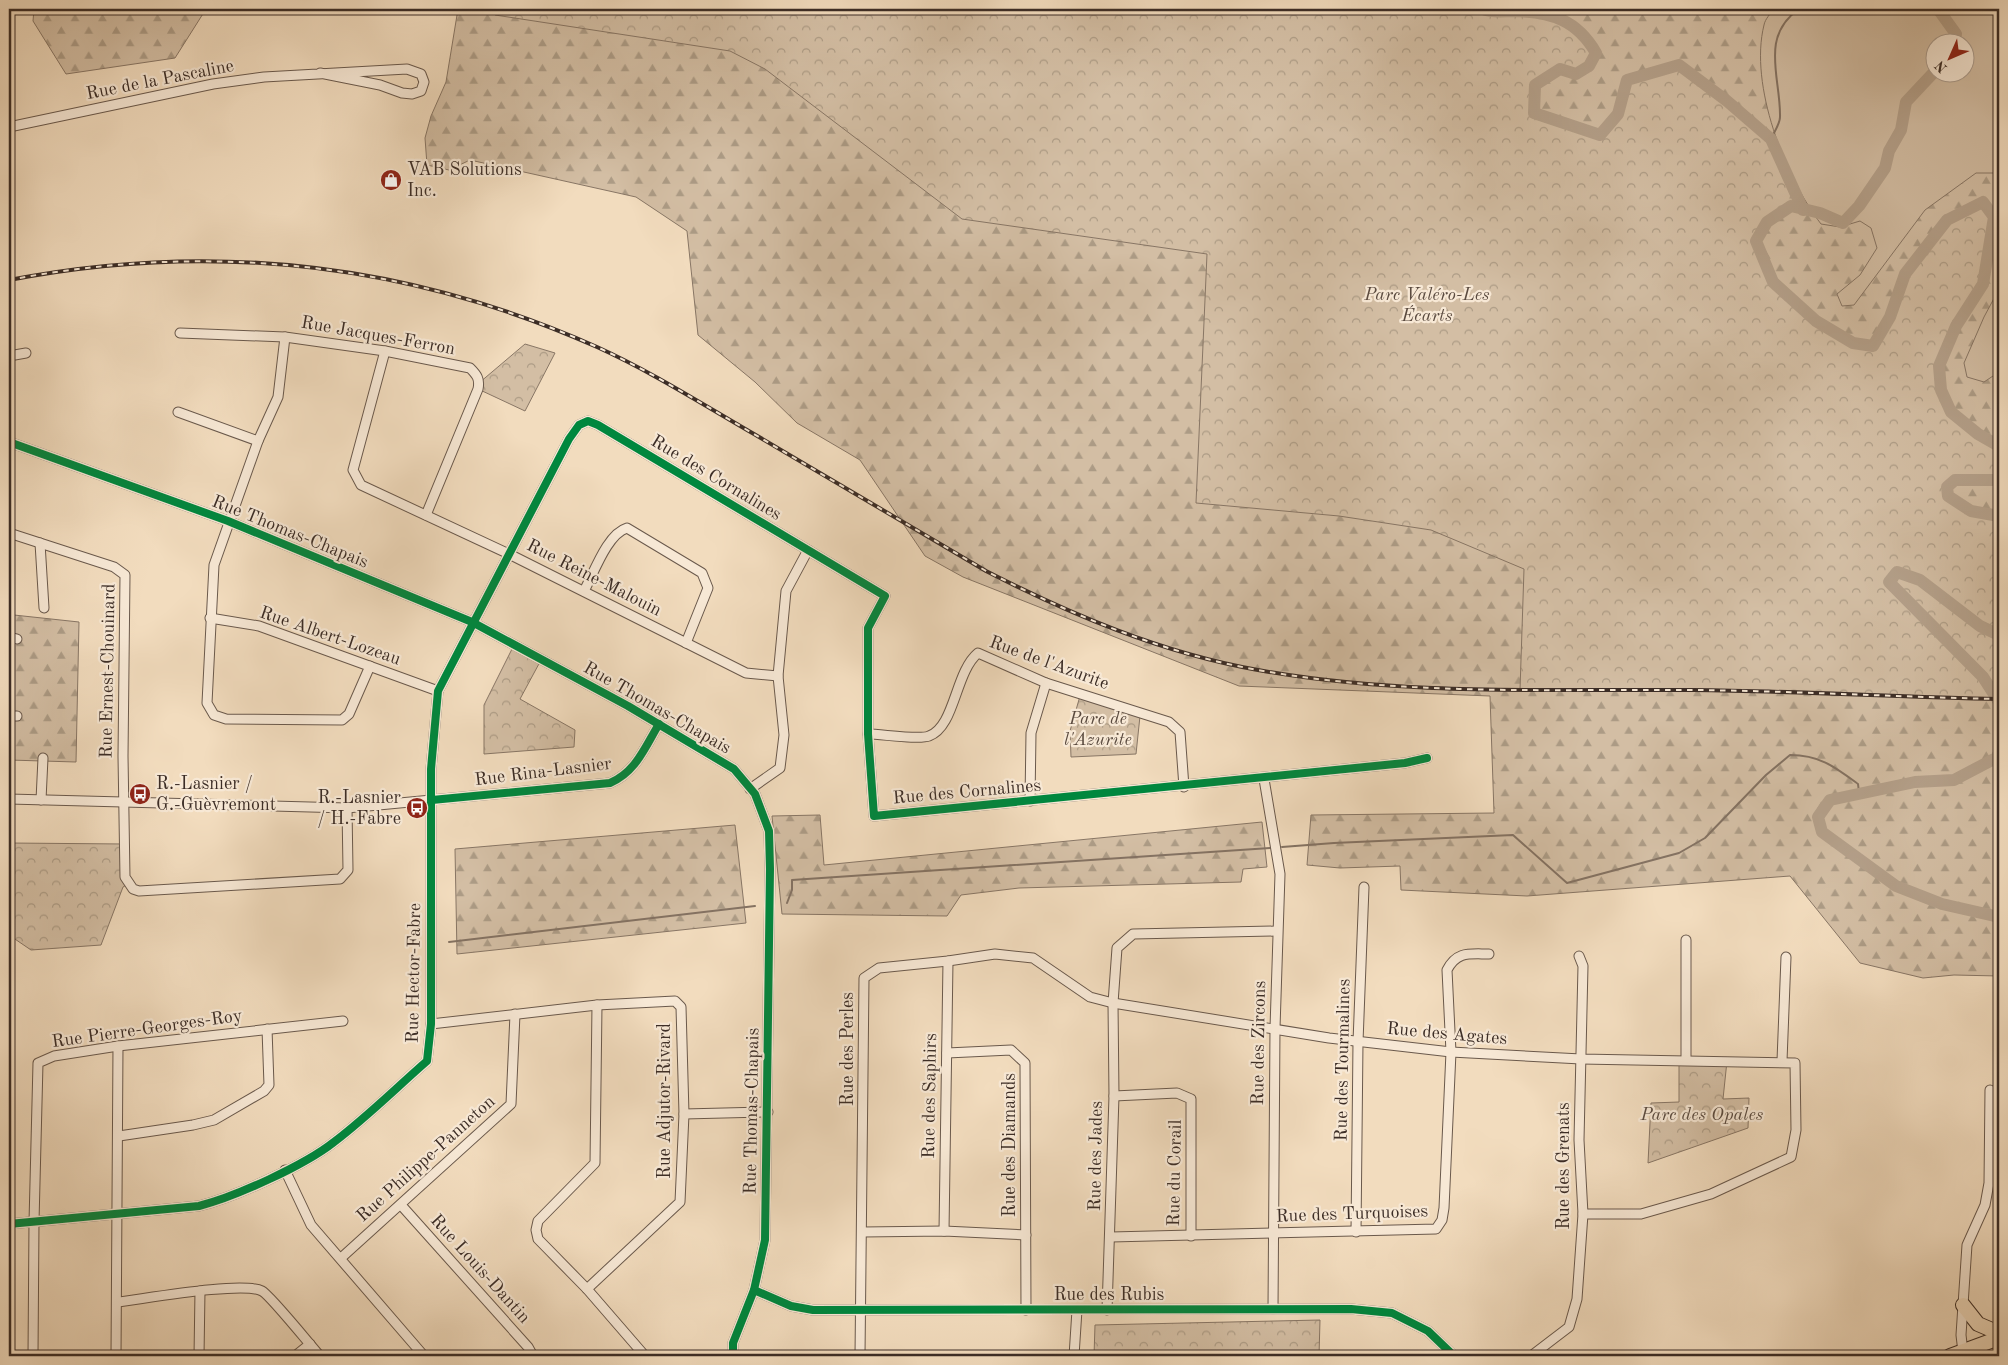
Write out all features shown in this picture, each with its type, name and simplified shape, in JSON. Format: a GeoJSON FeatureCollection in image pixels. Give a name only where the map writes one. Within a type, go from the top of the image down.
{"type":"FeatureCollection","features":[{"type":"Feature","properties":{"kind":"main road"},"geometry":{"type":"LineString","coordinates":[[1963,1305],[1978,1324],[1999,1333]]}},
{"type":"Feature","properties":{"kind":"main road"},"geometry":{"type":"LineString","coordinates":[[1956,1355],[1999,1338]]}},
{"type":"Feature","properties":{"kind":"street","name":"Rue de la Pascaline"},"geometry":{"type":"LineString","coordinates":[[9,127],[213,84],[264,77],[320,73],[407,69],[421,74],[424,82],[420,91],[412,94],[402,93],[380,85],[320,73]]}},
{"type":"Feature","properties":{"kind":"street","name":"Rue Jacques-Ferron"},"geometry":{"type":"LineString","coordinates":[[180,333],[285,337],[385,351],[470,368],[477,375],[479,383],[426,515]]}},
{"type":"Feature","properties":{"kind":"street"},"geometry":{"type":"LineString","coordinates":[[285,337],[278,397],[258,441],[214,565],[207,703],[214,715],[226,719],[342,720],[349,714],[370,666]]}},
{"type":"Feature","properties":{"kind":"street","name":"Rue Reine-Malouin"},"geometry":{"type":"LineString","coordinates":[[385,351],[353,470],[361,486],[509,554],[746,673],[778,676]]}},
{"type":"Feature","properties":{"kind":"street"},"geometry":{"type":"LineString","coordinates":[[9,356],[26,353]]}},
{"type":"Feature","properties":{"kind":"street"},"geometry":{"type":"LineString","coordinates":[[178,412],[258,441]]}},
{"type":"Feature","properties":{"kind":"street","name":"Rue des Cornalines"},"geometry":{"type":"LineString","coordinates":[[509,554],[569,440],[579,425],[588,421],[598,425],[885,596],[868,628],[868,734],[874,816],[1264,779],[1405,763],[1427,758]]}},
{"type":"Feature","properties":{"kind":"street","name":"Rue Thomas-Chapais"},"geometry":{"type":"LineString","coordinates":[[9,442],[228,522],[472,622],[659,724],[734,769],[754,794],[769,831],[768,1112],[765,1240],[754,1290],[733,1343],[733,1356]]}},
{"type":"Feature","properties":{"kind":"street"},"geometry":{"type":"LineString","coordinates":[[584,592],[612,539],[619,530],[627,528],[702,573],[708,588],[686,643]]}},
{"type":"Feature","properties":{"kind":"street","name":"Rue Ernest-Chouinard"},"geometry":{"type":"LineString","coordinates":[[9,533],[114,567],[125,575],[124,802]]}},
{"type":"Feature","properties":{"kind":"street"},"geometry":{"type":"LineString","coordinates":[[40,543],[44,608]]}},
{"type":"Feature","properties":{"kind":"street"},"geometry":{"type":"LineString","coordinates":[[750,789],[780,768],[784,735],[778,676],[786,590],[808,550]]}},
{"type":"Feature","properties":{"kind":"street","name":"Rue Hector-Fabre"},"geometry":{"type":"LineString","coordinates":[[9,1224],[199,1206],[215,1202],[285,1170],[334,1142],[427,1061],[431,1024],[432,769],[438,691],[472,622],[509,554]]}},
{"type":"Feature","properties":{"kind":"street","name":"Rue Albert-Lozeau"},"geometry":{"type":"LineString","coordinates":[[210,618],[258,626],[438,691]]}},
{"type":"Feature","properties":{"kind":"street","name":"Rue de l'Azurite"},"geometry":{"type":"LineString","coordinates":[[868,734],[928,737],[943,728],[968,661],[978,653],[1046,683],[1169,722],[1180,732],[1184,786]]}},
{"type":"Feature","properties":{"kind":"street"},"geometry":{"type":"LineString","coordinates":[[1030,801],[1031,733],[1046,683]]}},
{"type":"Feature","properties":{"kind":"street","name":"Rue Rina-Lasnier"},"geometry":{"type":"LineString","coordinates":[[9,800],[347,808],[610,782],[624,777],[632,769],[659,724]]}},
{"type":"Feature","properties":{"kind":"street"},"geometry":{"type":"LineString","coordinates":[[41,800],[42,758]]}},
{"type":"Feature","properties":{"kind":"street","name":"Rue des Zircons"},"geometry":{"type":"LineString","coordinates":[[1264,779],[1280,874],[1275,1028],[1272,1234],[1273,1310]]}},
{"type":"Feature","properties":{"kind":"street"},"geometry":{"type":"LineString","coordinates":[[124,802],[125,877],[133,889],[139,891],[340,879],[348,870],[347,808]]}},
{"type":"Feature","properties":{"kind":"street","name":"Rue des Tourmalines"},"geometry":{"type":"LineString","coordinates":[[1356,1232],[1358,1042],[1364,888]]}},
{"type":"Feature","properties":{"kind":"street","name":"Rue des Jades"},"geometry":{"type":"LineString","coordinates":[[1107,1310],[1114,1096],[1113,1003],[1117,948],[1133,934],[1277,931]]}},
{"type":"Feature","properties":{"kind":"street"},"geometry":{"type":"LineString","coordinates":[[1686,940],[1686,1060]]}},
{"type":"Feature","properties":{"kind":"street","name":"Rue des Perles"},"geometry":{"type":"LineString","coordinates":[[860,1356],[863,1232],[864,978],[878,968],[948,962],[995,954],[1033,958],[1090,997],[1113,1003]]}},
{"type":"Feature","properties":{"kind":"street","name":"Rue des Turquoises"},"geometry":{"type":"LineString","coordinates":[[1110,1237],[1436,1229],[1442,1220],[1451,1052],[1447,970],[1453,960],[1464,954],[1488,954]]}},
{"type":"Feature","properties":{"kind":"street","name":"Rue des Grenats"},"geometry":{"type":"LineString","coordinates":[[1531,1356],[1569,1327],[1577,1299],[1583,1214],[1579,1140],[1583,966],[1579,956]]}},
{"type":"Feature","properties":{"kind":"street"},"geometry":{"type":"LineString","coordinates":[[1583,1214],[1641,1214],[1711,1194],[1791,1157],[1796,1130],[1795,1063],[1782,1061],[1786,957]]}},
{"type":"Feature","properties":{"kind":"street","name":"Rue des Saphirs"},"geometry":{"type":"LineString","coordinates":[[944,1231],[948,962]]}},
{"type":"Feature","properties":{"kind":"street","name":"Rue Adjutor-Rivard"},"geometry":{"type":"LineString","coordinates":[[431,1024],[597,1005],[675,1001],[681,1007],[684,1114],[680,1202],[587,1289]]}},
{"type":"Feature","properties":{"kind":"street","name":"Rue des Agates"},"geometry":{"type":"LineString","coordinates":[[1113,1003],[1358,1042],[1451,1052],[1581,1059],[1782,1061]]}},
{"type":"Feature","properties":{"kind":"street"},"geometry":{"type":"LineString","coordinates":[[597,1005],[595,1163],[538,1221],[536,1230],[538,1239],[587,1289],[645,1356]]}},
{"type":"Feature","properties":{"kind":"street","name":"Rue Philippe-Panneton"},"geometry":{"type":"LineString","coordinates":[[341,1258],[511,1104],[515,1014]]}},
{"type":"Feature","properties":{"kind":"street","name":"Rue Pierre-Georges-Roy"},"geometry":{"type":"LineString","coordinates":[[33,1356],[38,1063],[54,1056],[118,1046],[343,1021]]}},
{"type":"Feature","properties":{"kind":"street"},"geometry":{"type":"LineString","coordinates":[[119,1136],[194,1125],[214,1120],[264,1091],[269,1085],[267,1029]]}},
{"type":"Feature","properties":{"kind":"street"},"geometry":{"type":"LineString","coordinates":[[116,1356],[118,1302],[118,1046]]}},
{"type":"Feature","properties":{"kind":"street","name":"Rue des Diamands"},"geometry":{"type":"LineString","coordinates":[[947,1053],[1011,1050],[1026,1064],[1026,1310]]}},
{"type":"Feature","properties":{"kind":"street"},"geometry":{"type":"LineString","coordinates":[[1956,1355],[1963,1305],[1967,1245],[1985,1205],[1989,1183],[1990,1090]]}},
{"type":"Feature","properties":{"kind":"street","name":"Rue du Corail"},"geometry":{"type":"LineString","coordinates":[[1114,1096],[1177,1093],[1191,1099],[1190,1236]]}},
{"type":"Feature","properties":{"kind":"street"},"geometry":{"type":"LineString","coordinates":[[684,1114],[768,1112]]}},
{"type":"Feature","properties":{"kind":"street"},"geometry":{"type":"LineString","coordinates":[[285,1170],[311,1225],[424,1356]]}},
{"type":"Feature","properties":{"kind":"street","name":"Rue Louis-Dantin"},"geometry":{"type":"LineString","coordinates":[[401,1204],[528,1347],[533,1356]]}},
{"type":"Feature","properties":{"kind":"street"},"geometry":{"type":"LineString","coordinates":[[863,1232],[944,1231],[1026,1235]]}},
{"type":"Feature","properties":{"kind":"street"},"geometry":{"type":"LineString","coordinates":[[118,1302],[200,1291],[248,1288],[263,1291],[320,1356]]}},
{"type":"Feature","properties":{"kind":"street","name":"Rue des Rubis"},"geometry":{"type":"LineString","coordinates":[[754,1290],[799,1307],[813,1310],[1351,1309],[1392,1313],[1428,1331],[1454,1356]]}},
{"type":"Feature","properties":{"kind":"street"},"geometry":{"type":"LineString","coordinates":[[199,1356],[200,1291]]}},
{"type":"Feature","properties":{"kind":"street"},"geometry":{"type":"LineString","coordinates":[[1074,1356],[1077,1310]]}},
{"type":"Feature","properties":{"kind":"street"},"geometry":{"type":"LineString","coordinates":[[295,1356],[310,1344]]}},
{"type":"Feature","properties":{"kind":"green space"},"geometry":{"type":"Polygon","coordinates":[[[34,9],[206,9],[175,58],[66,74],[33,21],[34,9]]]}},
{"type":"Feature","properties":{"kind":"green space"},"geometry":{"type":"Polygon","coordinates":[[[458,9],[1774,9],[1764,25],[1761,49],[1762,75],[1773,129],[1783,156],[1795,182],[1821,224],[1840,227],[1860,221],[1871,228],[1877,248],[1860,275],[1837,294],[1842,306],[1854,305],[1925,210],[1976,173],[1998,173],[1999,176],[1999,289],[1984,317],[1964,363],[1967,377],[1984,382],[1999,372],[1999,976],[1954,975],[1923,978],[1860,963],[1790,876],[1527,896],[1401,890],[1400,866],[1340,868],[1307,865],[1311,815],[1494,813],[1490,696],[1239,686],[963,577],[925,556],[860,460],[797,423],[755,382],[698,335],[687,231],[636,197],[470,160],[449,170],[427,165],[425,138],[431,116],[446,82],[458,9]]]}},
{"type":"Feature","properties":{"kind":"green space","name":"Parc Valéro-Les Écarts"},"geometry":{"type":"Polygon","coordinates":[[[494,9],[1483,9],[1540,13],[1572,25],[1589,42],[1596,53],[1589,66],[1576,74],[1560,69],[1535,85],[1534,113],[1600,135],[1618,114],[1627,80],[1679,65],[1727,101],[1771,139],[1803,210],[1791,207],[1767,222],[1756,240],[1773,282],[1816,321],[1853,343],[1873,346],[1890,317],[1905,274],[1947,220],[1983,202],[1994,217],[1983,284],[1956,326],[1939,366],[1941,390],[1951,412],[1978,434],[1999,446],[1999,480],[1955,480],[1947,487],[1948,496],[1971,511],[1999,516],[1999,699],[1696,690],[1520,690],[1524,569],[1431,530],[1339,516],[1196,503],[1207,254],[962,219],[765,69],[730,51],[495,15],[494,9]]]}},
{"type":"Feature","properties":{"kind":"green space"},"geometry":{"type":"Polygon","coordinates":[[[1483,9],[1999,9],[1999,446],[1873,346],[1483,9]]]}},
{"type":"Feature","properties":{"kind":"green space"},"geometry":{"type":"Polygon","coordinates":[[[525,344],[555,353],[525,411],[478,389],[479,383],[525,344]]]}},
{"type":"Feature","properties":{"kind":"green space"},"geometry":{"type":"Polygon","coordinates":[[[14,615],[79,622],[76,762],[9,760],[9,703],[14,615]]]}},
{"type":"Feature","properties":{"kind":"green space"},"geometry":{"type":"Polygon","coordinates":[[[514,645],[541,660],[520,699],[575,730],[574,747],[484,754],[484,705],[514,645]]]}},
{"type":"Feature","properties":{"kind":"green space","name":"Parc de l'Azurite"},"geometry":{"type":"Polygon","coordinates":[[[1080,696],[1140,716],[1136,754],[1071,757],[1070,731],[1080,696]]]}},
{"type":"Feature","properties":{"kind":"green space"},"geometry":{"type":"Polygon","coordinates":[[[820,815],[824,865],[1262,822],[1267,867],[1243,869],[1241,882],[1019,888],[961,895],[947,916],[782,914],[772,816],[820,815]]]}},
{"type":"Feature","properties":{"kind":"green space"},"geometry":{"type":"Polygon","coordinates":[[[735,825],[746,923],[457,954],[455,849],[735,825]]]}},
{"type":"Feature","properties":{"kind":"green space"},"geometry":{"type":"Polygon","coordinates":[[[9,843],[125,844],[128,884],[123,887],[101,945],[31,950],[9,935],[9,843]]]}},
{"type":"Feature","properties":{"kind":"green space","name":"Parc des Opales"},"geometry":{"type":"Polygon","coordinates":[[[1679,1060],[1727,1061],[1723,1099],[1749,1098],[1748,1128],[1648,1163],[1651,1103],[1679,1102],[1679,1060]]]}},
{"type":"Feature","properties":{"kind":"green space"},"geometry":{"type":"Polygon","coordinates":[[[1320,1320],[1319,1356],[1094,1356],[1095,1325],[1320,1320]]]}},
{"type":"Feature","properties":{"kind":"waterway"},"geometry":{"type":"LineString","coordinates":[[1483,9],[1540,13],[1552,16],[1572,25],[1589,42],[1596,53],[1589,66],[1576,74],[1560,69],[1535,85],[1534,113],[1600,135],[1618,114],[1627,80],[1679,65],[1727,101],[1771,139],[1803,210]]}},
{"type":"Feature","properties":{"kind":"waterway"},"geometry":{"type":"LineString","coordinates":[[1771,139],[1780,120],[1775,59],[1776,45],[1779,32],[1787,20],[1799,9]]}},
{"type":"Feature","properties":{"kind":"waterway"},"geometry":{"type":"LineString","coordinates":[[1871,9],[1874,14]]}},
{"type":"Feature","properties":{"kind":"waterway"},"geometry":{"type":"LineString","coordinates":[[1938,9],[1955,32]]}},
{"type":"Feature","properties":{"kind":"waterway"},"geometry":{"type":"LineString","coordinates":[[1926,81],[1906,102],[1901,130],[1889,151],[1885,168],[1859,206],[1843,223],[1820,213],[1791,206],[1767,222],[1756,241],[1773,282],[1816,321],[1853,343],[1873,346],[1890,317],[1905,274],[1947,220],[1983,202],[1994,217],[1983,284],[1956,326],[1939,366],[1941,390],[1951,412],[1978,434],[1999,446]]}},
{"type":"Feature","properties":{"kind":"waterway"},"geometry":{"type":"LineString","coordinates":[[1994,217],[1999,201]]}},
{"type":"Feature","properties":{"kind":"waterway"},"geometry":{"type":"LineString","coordinates":[[1999,480],[1955,480],[1947,487],[1948,496],[1971,511],[1999,516]]}},
{"type":"Feature","properties":{"kind":"waterway"},"geometry":{"type":"LineString","coordinates":[[1999,635],[1980,626],[1920,580],[1897,572],[1889,582],[1983,677],[1999,702]]}},
{"type":"Feature","properties":{"kind":"waterway"},"geometry":{"type":"LineString","coordinates":[[1999,753],[1996,758],[1954,780],[1915,782],[1830,800],[1818,817],[1822,832],[1896,886],[1942,904],[1999,917]]}},
{"type":"Feature","properties":{"kind":"waterway"},"geometry":{"type":"LineString","coordinates":[[1282,847],[1513,835],[1567,883],[1679,853],[1705,838],[1766,775],[1790,755],[1810,757],[1827,763],[1858,784],[1859,792]]}},
{"type":"Feature","properties":{"kind":"waterway"},"geometry":{"type":"LineString","coordinates":[[787,903],[792,890],[792,880],[1270,848]]}},
{"type":"Feature","properties":{"kind":"waterway"},"geometry":{"type":"LineString","coordinates":[[449,942],[755,906]]}},
{"type":"Feature","properties":{"kind":"railway"},"geometry":{"type":"LineString","coordinates":[[9,280],[85,268],[160,262],[234,262],[308,267],[382,279],[454,296],[526,318],[597,347],[637,367],[986,571],[1018,587],[1118,631],[1187,654],[1222,663],[1312,678],[1366,684],[1421,687],[1530,690],[1693,690],[1999,699]]}},
{"type":"Feature","properties":{"kind":"cycle path"},"geometry":{"type":"LineString","coordinates":[[9,1224],[199,1206],[214,1202],[288,1170],[321,1151],[358,1123],[427,1061],[431,1024],[431,769],[438,691],[569,439],[579,425],[588,421],[598,425],[885,596],[868,628],[868,734],[874,816],[1405,763],[1427,758]]}},
{"type":"Feature","properties":{"kind":"cycle path"},"geometry":{"type":"LineString","coordinates":[[9,442],[228,521],[472,622],[628,706],[734,769],[755,794],[769,831],[770,869],[765,1240],[754,1290],[733,1343],[733,1356]]}},
{"type":"Feature","properties":{"kind":"cycle path"},"geometry":{"type":"LineString","coordinates":[[432,800],[610,783],[633,766],[659,724]]}},
{"type":"Feature","properties":{"kind":"cycle path"},"geometry":{"type":"LineString","coordinates":[[754,1290],[791,1306],[813,1310],[1351,1309],[1392,1313],[1428,1331],[1454,1356]]}},
{"type":"Feature","properties":{"kind":"place","name":"VAB Solutions Inc."},"geometry":{"type":"Point","coordinates":[391,180]}},
{"type":"Feature","properties":{"kind":"place","name":"R.-Lasnier / G.-Guèvremont"},"geometry":{"type":"Point","coordinates":[140,794]}},
{"type":"Feature","properties":{"kind":"place","name":"R.-Lasnier / H.-Fabre"},"geometry":{"type":"Point","coordinates":[417,808]}}]}
